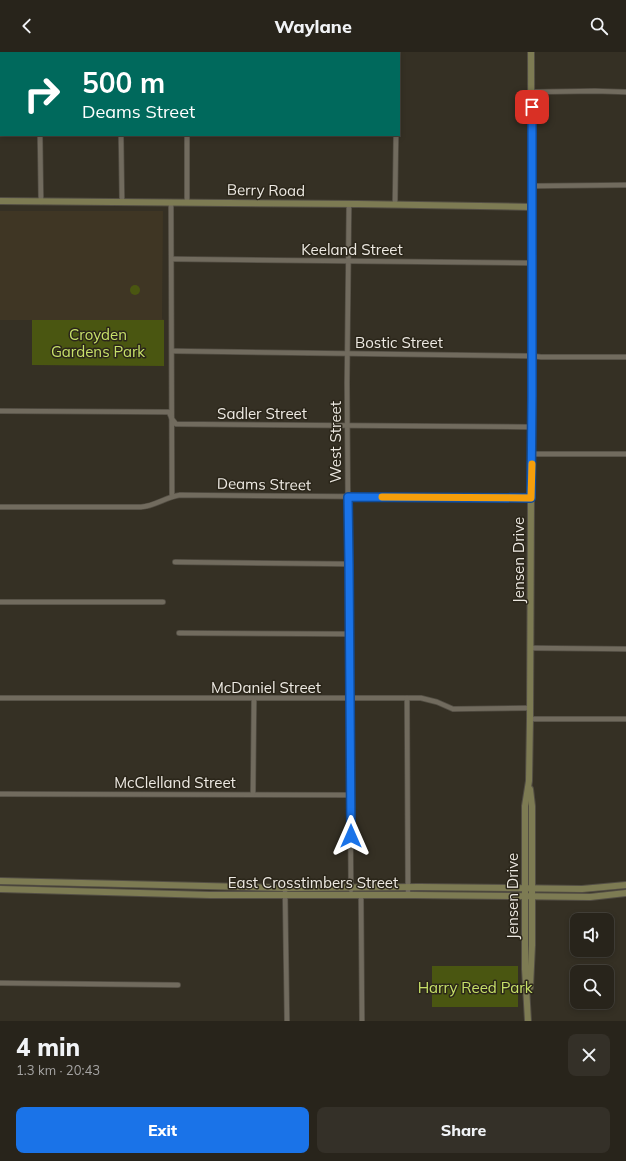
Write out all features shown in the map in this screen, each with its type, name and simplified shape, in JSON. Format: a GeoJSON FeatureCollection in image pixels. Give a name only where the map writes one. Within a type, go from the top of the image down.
{"type":"FeatureCollection","features":[{"type":"Feature","properties":{"kind":"main road","name":"Jensen Drive"},"geometry":{"type":"LineString","coordinates":[[528,889],[532,817],[529,781],[532,454],[531,52]]}},
{"type":"Feature","properties":{"kind":"main road","name":"Berry Road"},"geometry":{"type":"LineString","coordinates":[[0,201],[395,204],[532,207]]}},
{"type":"Feature","properties":{"kind":"main road","name":"Jensen Drive"},"geometry":{"type":"LineString","coordinates":[[528,1021],[525,969],[528,889],[525,806],[529,781]]}},
{"type":"Feature","properties":{"kind":"main road"},"geometry":{"type":"LineString","coordinates":[[525,817],[532,817]]}},
{"type":"Feature","properties":{"kind":"main road","name":"East Crosstimbers Street"},"geometry":{"type":"LineString","coordinates":[[0,881],[285,888],[582,889],[626,885]]}},
{"type":"Feature","properties":{"kind":"main road"},"geometry":{"type":"LineString","coordinates":[[40,882],[40,890]]}},
{"type":"Feature","properties":{"kind":"main road"},"geometry":{"type":"LineString","coordinates":[[127,893],[128,884]]}},
{"type":"Feature","properties":{"kind":"main road"},"geometry":{"type":"LineString","coordinates":[[206,894],[207,886]]}},
{"type":"Feature","properties":{"kind":"main road"},"geometry":{"type":"LineString","coordinates":[[606,896],[607,887]]}},
{"type":"Feature","properties":{"kind":"main road"},"geometry":{"type":"LineString","coordinates":[[448,888],[448,895]]}},
{"type":"Feature","properties":{"kind":"main road","name":"East Crosstimbers Street"},"geometry":{"type":"LineString","coordinates":[[0,889],[127,893],[590,897],[626,893]]}},
{"type":"Feature","properties":{"kind":"street"},"geometry":{"type":"LineString","coordinates":[[531,92],[626,92]]}},
{"type":"Feature","properties":{"kind":"street"},"geometry":{"type":"LineString","coordinates":[[40,136],[41,202]]}},
{"type":"Feature","properties":{"kind":"street"},"geometry":{"type":"LineString","coordinates":[[121,136],[122,202]]}},
{"type":"Feature","properties":{"kind":"street"},"geometry":{"type":"LineString","coordinates":[[186,136],[187,202]]}},
{"type":"Feature","properties":{"kind":"street"},"geometry":{"type":"LineString","coordinates":[[395,204],[396,136]]}},
{"type":"Feature","properties":{"kind":"street"},"geometry":{"type":"LineString","coordinates":[[532,186],[626,185]]}},
{"type":"Feature","properties":{"kind":"street"},"geometry":{"type":"LineString","coordinates":[[172,202],[172,496]]}},
{"type":"Feature","properties":{"kind":"street","name":"West Street"},"geometry":{"type":"LineString","coordinates":[[349,204],[347,354],[351,895]]}},
{"type":"Feature","properties":{"kind":"street","name":"Keeland Street"},"geometry":{"type":"LineString","coordinates":[[172,259],[532,263]]}},
{"type":"Feature","properties":{"kind":"street","name":"Bostic Street"},"geometry":{"type":"LineString","coordinates":[[172,351],[532,356],[541,358],[626,357]]}},
{"type":"Feature","properties":{"kind":"street","name":"Sadler Street"},"geometry":{"type":"LineString","coordinates":[[0,411],[169,412],[176,424],[532,427]]}},
{"type":"Feature","properties":{"kind":"street"},"geometry":{"type":"LineString","coordinates":[[532,454],[626,454]]}},
{"type":"Feature","properties":{"kind":"street","name":"Deams Street"},"geometry":{"type":"LineString","coordinates":[[0,507],[141,508],[172,496],[531,498]]}},
{"type":"Feature","properties":{"kind":"street"},"geometry":{"type":"LineString","coordinates":[[175,562],[349,564]]}},
{"type":"Feature","properties":{"kind":"street"},"geometry":{"type":"LineString","coordinates":[[0,602],[163,602]]}},
{"type":"Feature","properties":{"kind":"street"},"geometry":{"type":"LineString","coordinates":[[179,632],[350,634]]}},
{"type":"Feature","properties":{"kind":"street"},"geometry":{"type":"LineString","coordinates":[[530,648],[626,649]]}},
{"type":"Feature","properties":{"kind":"street","name":"McDaniel Street"},"geometry":{"type":"LineString","coordinates":[[0,698],[421,698],[453,708],[530,708]]}},
{"type":"Feature","properties":{"kind":"street"},"geometry":{"type":"LineString","coordinates":[[407,698],[408,895]]}},
{"type":"Feature","properties":{"kind":"street"},"geometry":{"type":"LineString","coordinates":[[253,794],[254,699]]}},
{"type":"Feature","properties":{"kind":"street"},"geometry":{"type":"LineString","coordinates":[[530,718],[626,719]]}},
{"type":"Feature","properties":{"kind":"street","name":"McClelland Street"},"geometry":{"type":"LineString","coordinates":[[0,794],[350,795]]}},
{"type":"Feature","properties":{"kind":"street"},"geometry":{"type":"LineString","coordinates":[[285,888],[287,1021]]}},
{"type":"Feature","properties":{"kind":"street"},"geometry":{"type":"LineString","coordinates":[[361,895],[362,1021]]}},
{"type":"Feature","properties":{"kind":"street"},"geometry":{"type":"LineString","coordinates":[[0,983],[178,985]]}},
{"type":"Feature","properties":{"kind":"shaded area"},"geometry":{"type":"Polygon","coordinates":[[[0,211],[163,211],[162,319],[164,320],[0,320],[0,211]]]}},
{"type":"Feature","properties":{"kind":"green space"},"geometry":{"type":"Polygon","coordinates":[[[135,285],[140,290],[135,295],[130,290],[135,285]]]}},
{"type":"Feature","properties":{"kind":"green space","name":"Croyden Gardens Park"},"geometry":{"type":"Polygon","coordinates":[[[32,320],[164,320],[164,366],[32,365],[32,320]]]}},
{"type":"Feature","properties":{"kind":"green space","name":"Harry Reed Park"},"geometry":{"type":"Polygon","coordinates":[[[432,966],[518,966],[518,1007],[432,1007],[432,966]]]}},
{"type":"Feature","properties":{"kind":"slow traffic"},"geometry":{"type":"LineString","coordinates":[[382,497],[531,498],[532,464]]}},
{"type":"Feature","properties":{"kind":"route"},"geometry":{"type":"LineString","coordinates":[[351,836],[348,497],[531,498],[532,107]]}}]}
